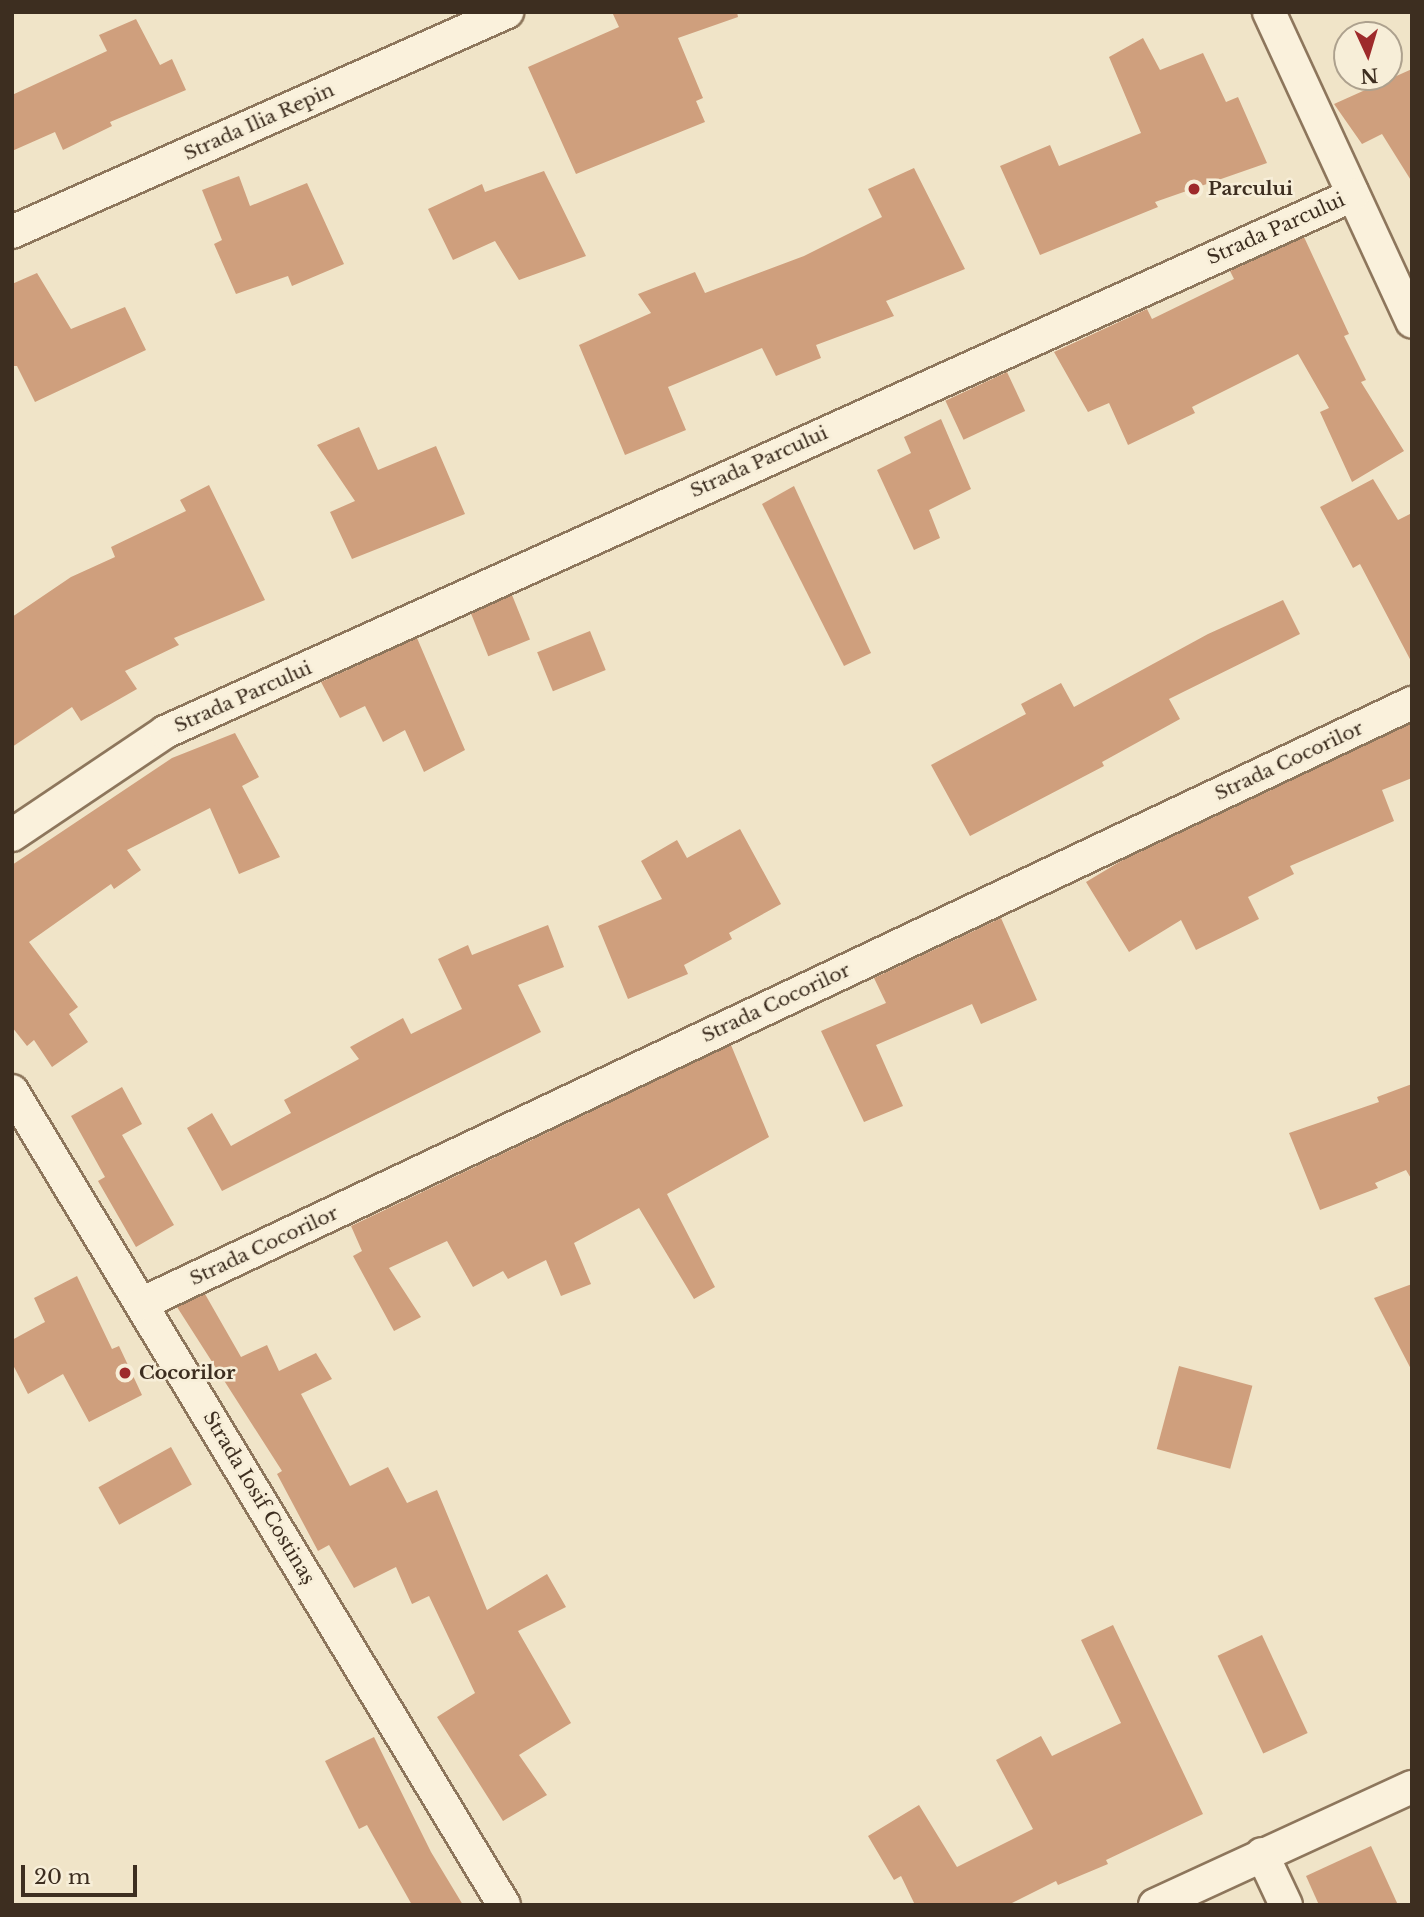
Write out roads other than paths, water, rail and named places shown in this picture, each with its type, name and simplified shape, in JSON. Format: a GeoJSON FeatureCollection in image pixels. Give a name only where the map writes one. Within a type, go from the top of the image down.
{"type":"FeatureCollection","features":[{"type":"Feature","properties":{"kind":"street","name":"Strada Ilia Repin"},"geometry":{"type":"LineString","coordinates":[[12,232],[507,12]]}},
{"type":"Feature","properties":{"kind":"street"},"geometry":{"type":"LineString","coordinates":[[1269,12],[1412,322]]}},
{"type":"Feature","properties":{"kind":"street","name":"Strada Parcului"},"geometry":{"type":"LineString","coordinates":[[12,835],[165,732],[1353,195]]}},
{"type":"Feature","properties":{"kind":"street","name":"Strada Cocorilor"},"geometry":{"type":"LineString","coordinates":[[141,1304],[1412,703]]}},
{"type":"Feature","properties":{"kind":"street","name":"Strada Iosif Costinaș"},"geometry":{"type":"LineString","coordinates":[[12,1091],[504,1905]]}},
{"type":"Feature","properties":{"kind":"street"},"geometry":{"type":"LineString","coordinates":[[1155,1905],[1412,1787]]}},
{"type":"Feature","properties":{"kind":"street"},"geometry":{"type":"LineString","coordinates":[[1262,1854],[1286,1905]]}},
{"type":"Feature","properties":{"kind":"place","name":"Parcului"},"geometry":{"type":"Point","coordinates":[1194,189]}},
{"type":"Feature","properties":{"kind":"place","name":"Cocorilor"},"geometry":{"type":"Point","coordinates":[125,1373]}}]}
